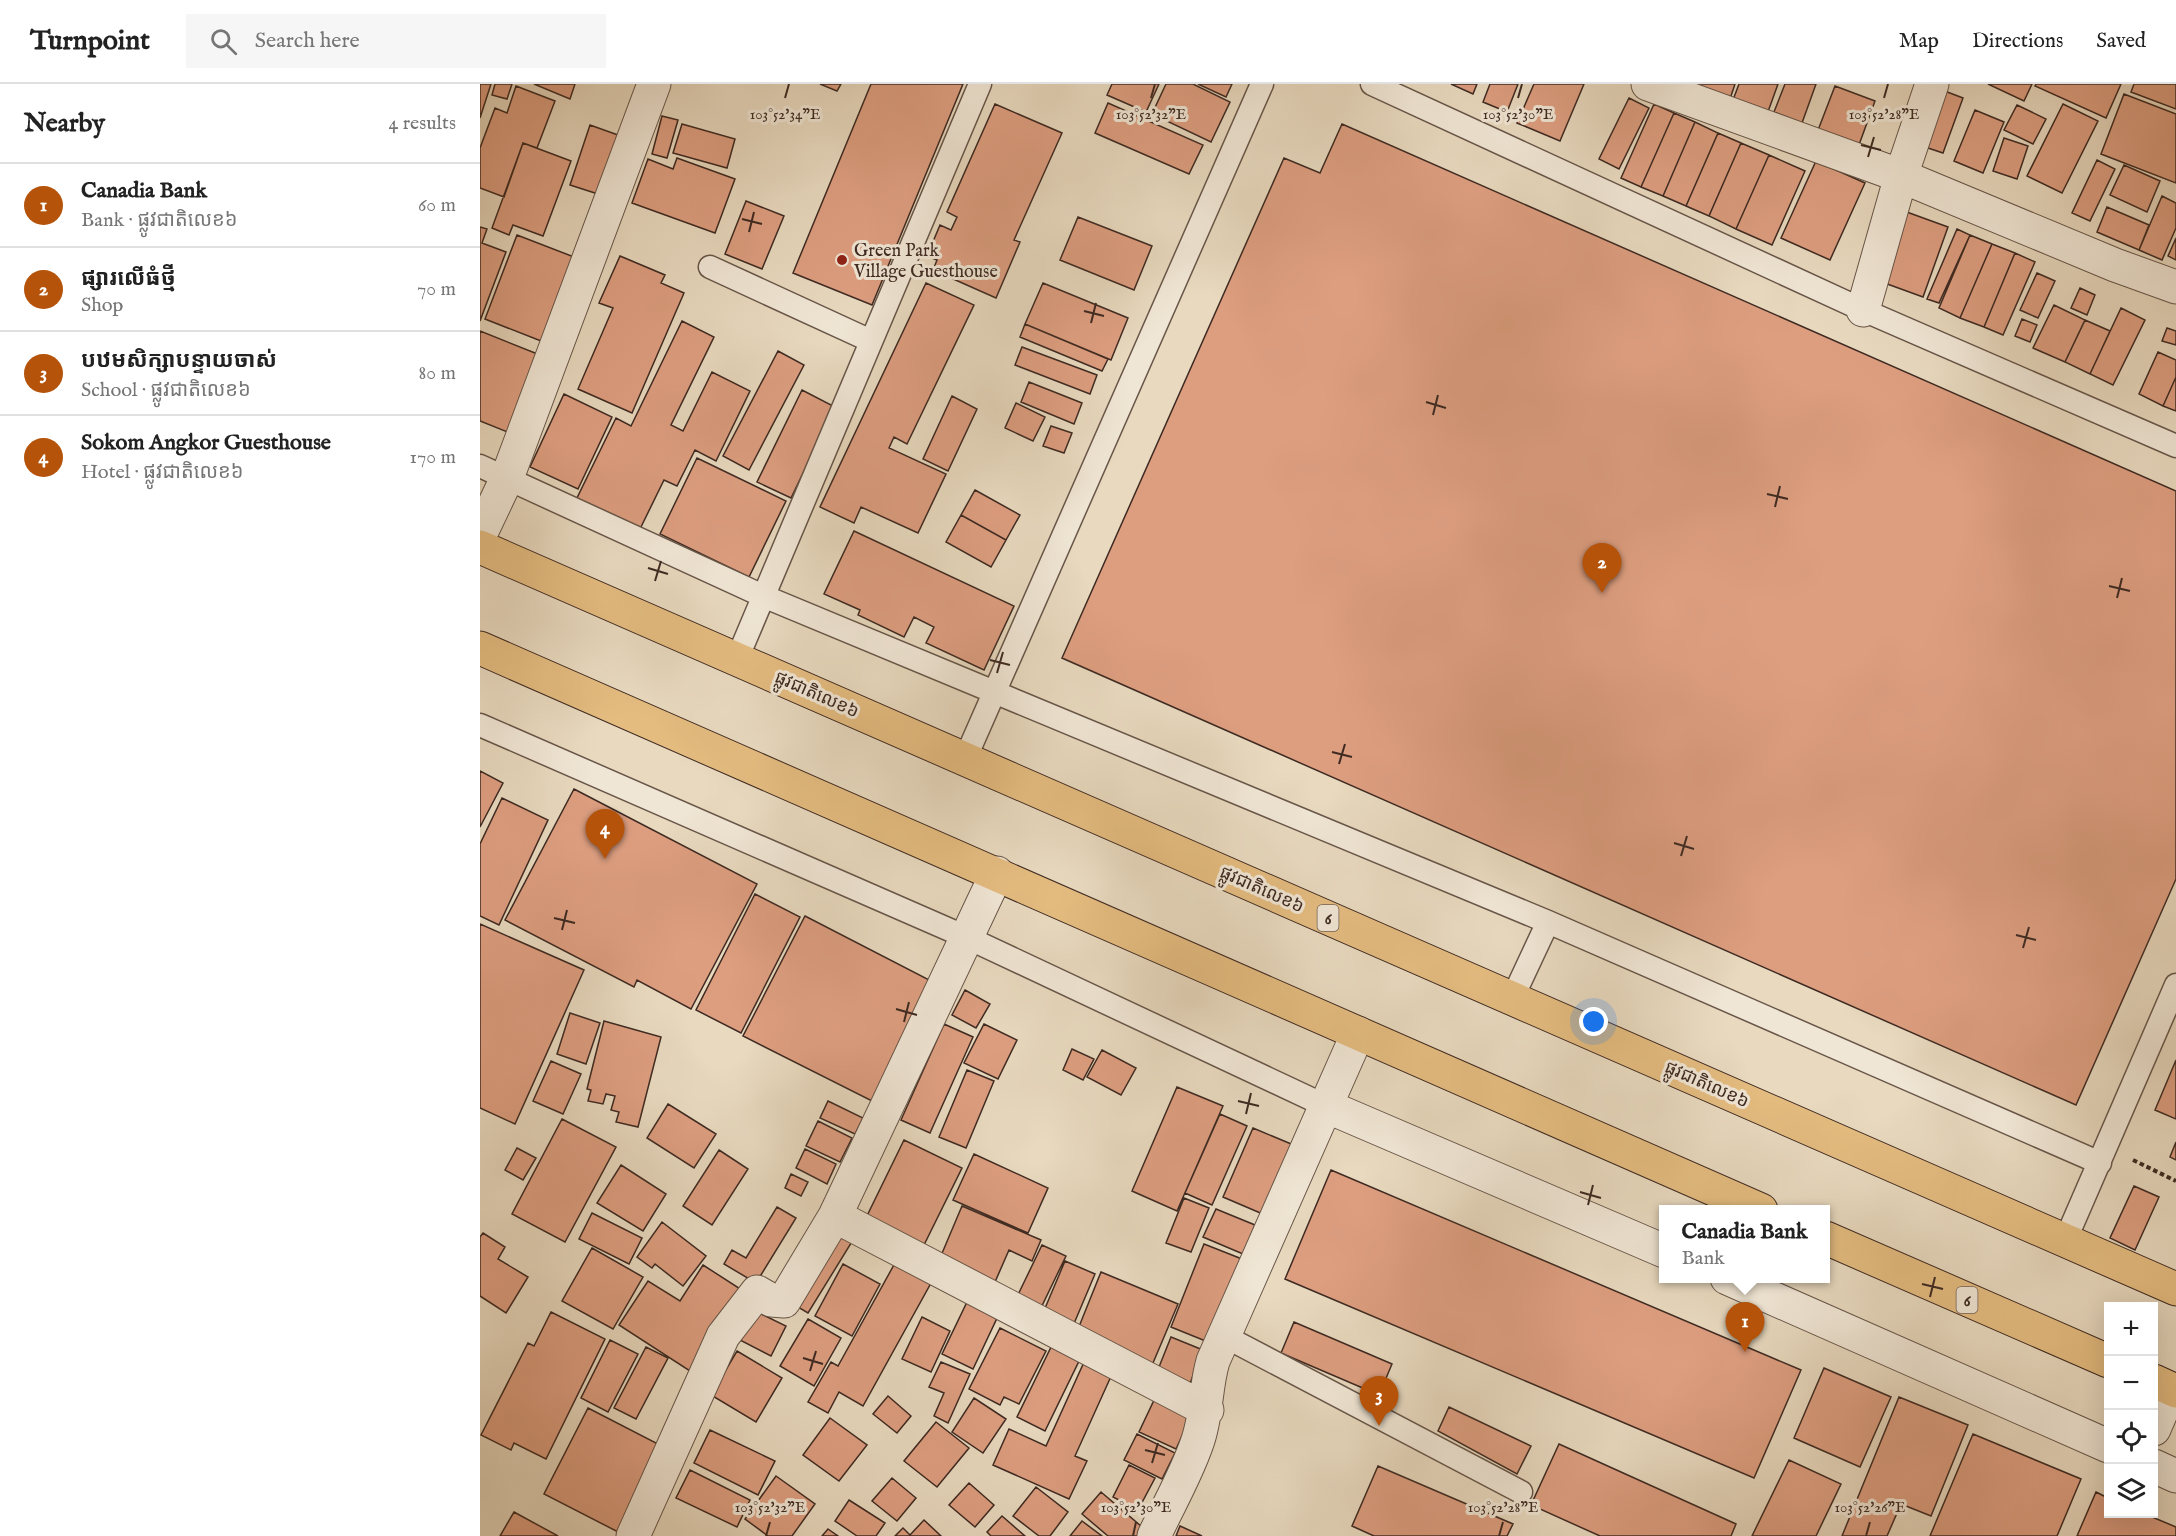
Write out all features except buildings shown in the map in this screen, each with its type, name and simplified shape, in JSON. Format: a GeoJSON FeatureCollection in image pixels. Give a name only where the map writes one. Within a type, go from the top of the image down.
{"type":"FeatureCollection","features":[{"type":"Feature","properties":{"kind":"main road","name":"ផ្លូវជាតិលេខ៦"},"geometry":{"type":"LineString","coordinates":[[480,547],[2176,1289]]}},
{"type":"Feature","properties":{"kind":"main road"},"geometry":{"type":"LineString","coordinates":[[480,648],[1749,1205]]}},
{"type":"Feature","properties":{"kind":"main road","name":"6"},"geometry":{"type":"LineString","coordinates":[[1830,1240],[2104,1359]]}},
{"type":"Feature","properties":{"kind":"street"},"geometry":{"type":"LineString","coordinates":[[480,535],[494,472],[654,84]]}},
{"type":"Feature","properties":{"kind":"street"},"geometry":{"type":"LineString","coordinates":[[1647,84],[1902,176],[2176,287]]}},
{"type":"Feature","properties":{"kind":"street"},"geometry":{"type":"LineString","coordinates":[[1863,310],[1902,176],[1932,84]]}},
{"type":"Feature","properties":{"kind":"street"},"geometry":{"type":"LineString","coordinates":[[633,1536],[723,1336],[757,1292],[771,1300],[784,1301],[835,1216],[997,873]]}},
{"type":"Feature","properties":{"kind":"street"},"geometry":{"type":"LineString","coordinates":[[1154,1536],[1197,1444],[1207,1410],[1208,1377],[1224,1336],[1358,1033]]}},
{"type":"Feature","properties":{"kind":"street"},"geometry":{"type":"LineString","coordinates":[[1326,1106],[1659,1249]]}},
{"type":"Feature","properties":{"kind":"street"},"geometry":{"type":"LineString","coordinates":[[835,1216],[1207,1410]]}},
{"type":"Feature","properties":{"kind":"street"},"geometry":{"type":"LineString","coordinates":[[1738,1283],[2104,1444]]}},
{"type":"Feature","properties":{"kind":"street"},"geometry":{"type":"LineString","coordinates":[[2158,1416],[2167,1387]]}},
{"type":"Feature","properties":{"kind":"street"},"geometry":{"type":"LineString","coordinates":[[2158,1468],[2176,1476]]}},
{"type":"Feature","properties":{"kind":"lane"},"geometry":{"type":"LineString","coordinates":[[737,659],[980,84]]}},
{"type":"Feature","properties":{"kind":"lane"},"geometry":{"type":"LineString","coordinates":[[965,759],[1262,84]]}},
{"type":"Feature","properties":{"kind":"lane"},"geometry":{"type":"LineString","coordinates":[[1372,84],[1863,310],[2176,446]]}},
{"type":"Feature","properties":{"kind":"lane"},"geometry":{"type":"LineString","coordinates":[[710,267],[871,341]]}},
{"type":"Feature","properties":{"kind":"lane"},"geometry":{"type":"LineString","coordinates":[[494,472],[763,596],[2103,1155]]}},
{"type":"Feature","properties":{"kind":"lane"},"geometry":{"type":"LineString","coordinates":[[480,724],[966,937],[1326,1106]]}},
{"type":"Feature","properties":{"kind":"lane"},"geometry":{"type":"LineString","coordinates":[[1512,999],[1548,922]]}},
{"type":"Feature","properties":{"kind":"lane"},"geometry":{"type":"LineString","coordinates":[[2066,1240],[2176,985]]}},
{"type":"Feature","properties":{"kind":"lane"},"geometry":{"type":"LineString","coordinates":[[1224,1336],[1521,1492]]}},
{"type":"Feature","properties":{"kind":"path"},"geometry":{"type":"LineString","coordinates":[[2103,1155],[2176,1181]]}},
{"type":"Feature","properties":{"kind":"place","name":"Green Park Village Guesthouse"},"geometry":{"type":"Point","coordinates":[842,260]}},
{"type":"Feature","properties":{"kind":"place","name":"ផ្សារលើធំថ្មី"},"geometry":{"type":"Point","coordinates":[1602,593]}},
{"type":"Feature","properties":{"kind":"place","name":"Sokom Angkor Guesthouse"},"geometry":{"type":"Point","coordinates":[605,859]}},
{"type":"Feature","properties":{"kind":"place","name":"Canadia Bank"},"geometry":{"type":"Point","coordinates":[1745,1352]}},
{"type":"Feature","properties":{"kind":"place","name":"បឋមសិក្សាបន្ទាយចាស់"},"geometry":{"type":"Point","coordinates":[1379,1426]}}]}
